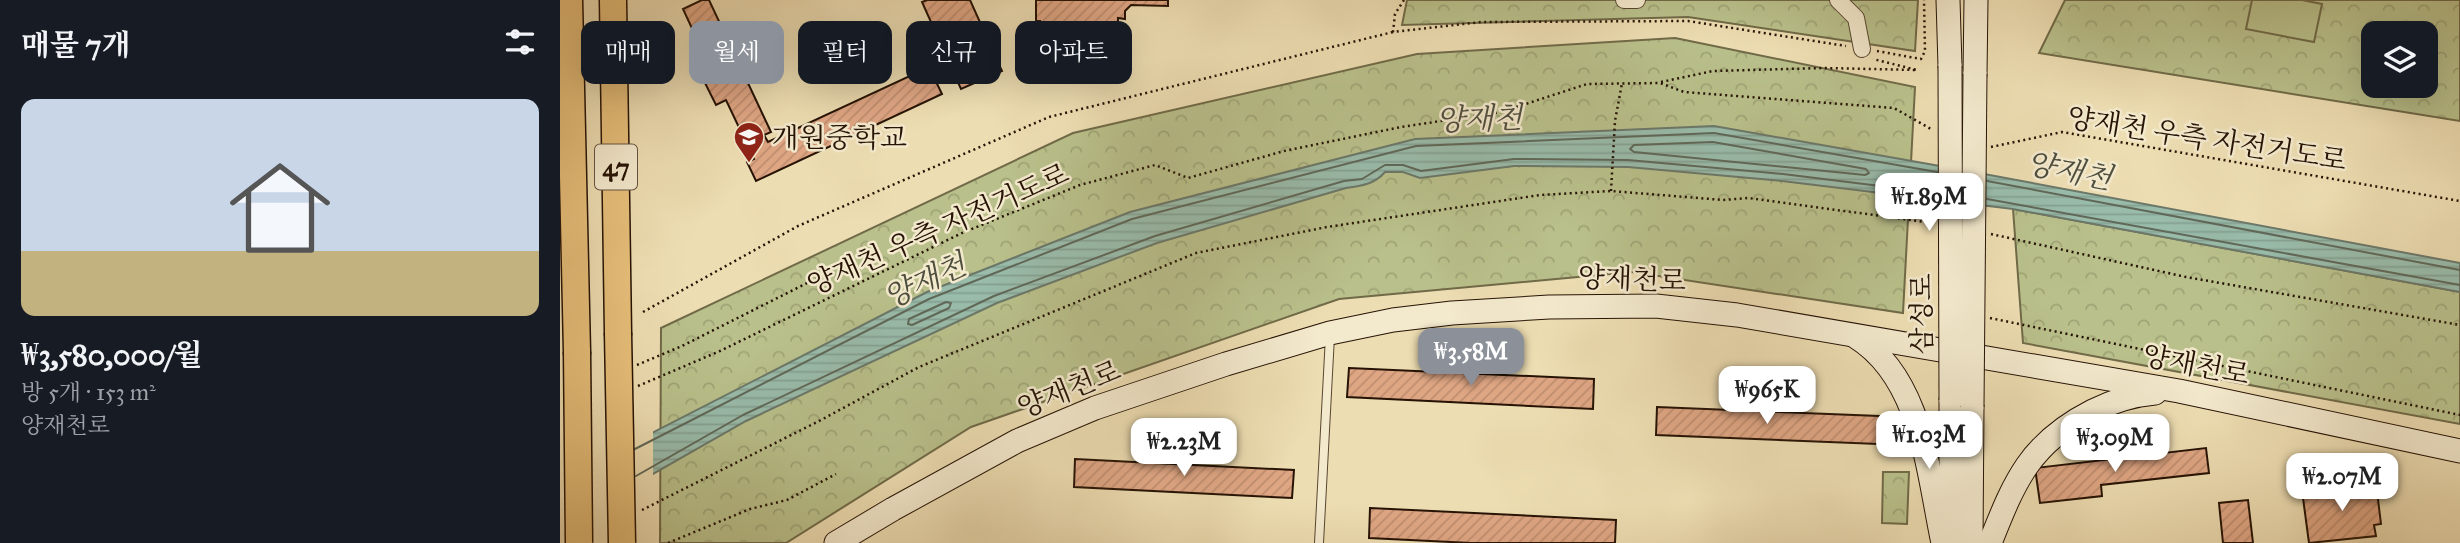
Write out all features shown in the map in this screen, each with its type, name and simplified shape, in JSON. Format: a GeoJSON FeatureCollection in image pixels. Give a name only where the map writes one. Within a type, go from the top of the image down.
{"type":"FeatureCollection","features":[{"type":"Feature","properties":{"kind":"main road","name":"47"},"geometry":{"type":"LineString","coordinates":[[569,0],[579,543]]}},
{"type":"Feature","properties":{"kind":"main road","name":"47"},"geometry":{"type":"LineString","coordinates":[[613,0],[622,543]]}},
{"type":"Feature","properties":{"kind":"street"},"geometry":{"type":"LineString","coordinates":[[1624,0],[1637,0]]}},
{"type":"Feature","properties":{"kind":"street"},"geometry":{"type":"LineString","coordinates":[[1839,0],[1856,18],[1857,48]]}},
{"type":"Feature","properties":{"kind":"street","name":"삼성로"},"geometry":{"type":"LineString","coordinates":[[1948,0],[1961,404],[1971,543]]}},
{"type":"Feature","properties":{"kind":"street","name":"삼성로"},"geometry":{"type":"LineString","coordinates":[[1951,543],[1961,404],[1972,314],[1976,0]]}},
{"type":"Feature","properties":{"kind":"street"},"geometry":{"type":"LineString","coordinates":[[560,9],[569,35]]}},
{"type":"Feature","properties":{"kind":"street","name":"양재천로"},"geometry":{"type":"LineString","coordinates":[[836,543],[1017,441],[1095,408],[1226,363],[1330,332],[1393,320],[1549,307],[1656,306],[1737,315],[2179,391],[2460,450]]}},
{"type":"Feature","properties":{"kind":"street"},"geometry":{"type":"LineString","coordinates":[[1850,334],[1879,353],[1894,371],[1905,391],[1923,449],[1943,543]]}},
{"type":"Feature","properties":{"kind":"street"},"geometry":{"type":"LineString","coordinates":[[1990,543],[2000,516],[2028,463],[2044,443],[2070,423],[2134,394],[2179,391]]}},
{"type":"Feature","properties":{"kind":"lane"},"geometry":{"type":"LineString","coordinates":[[1319,543],[1330,332]]}},
{"type":"Feature","properties":{"kind":"path"},"geometry":{"type":"LineString","coordinates":[[1393,32],[1395,14],[1404,0]]}},
{"type":"Feature","properties":{"kind":"path"},"geometry":{"type":"LineString","coordinates":[[643,312],[798,226],[1049,117],[1393,32],[1481,22],[1688,21],[1921,59],[1925,51],[1923,0]]}},
{"type":"Feature","properties":{"kind":"path"},"geometry":{"type":"LineString","coordinates":[[1660,83],[1713,71],[1824,68],[1917,70],[1853,54],[1857,48]]}},
{"type":"Feature","properties":{"kind":"path"},"geometry":{"type":"LineString","coordinates":[[1611,191],[1615,121],[1622,82]]}},
{"type":"Feature","properties":{"kind":"path","name":"양재천 우측 자전거도로"},"geometry":{"type":"LineString","coordinates":[[628,390],[720,351],[962,233],[1080,184],[1155,165],[1188,178],[1284,151],[1401,127],[1502,112],[1587,84],[1622,82],[1660,83],[1684,92],[1894,108],[1934,131]]}},
{"type":"Feature","properties":{"kind":"path","name":"양재천 우측 자전거도로"},"geometry":{"type":"LineString","coordinates":[[1981,144],[1993,147],[2062,132],[2460,201]]}},
{"type":"Feature","properties":{"kind":"path"},"geometry":{"type":"LineString","coordinates":[[633,366],[682,346],[833,270]]}},
{"type":"Feature","properties":{"kind":"path"},"geometry":{"type":"LineString","coordinates":[[1972,314],[2460,415]]}},
{"type":"Feature","properties":{"kind":"path"},"geometry":{"type":"LineString","coordinates":[[668,543],[750,509],[787,500],[836,474]]}},
{"type":"Feature","properties":{"kind":"green space"},"geometry":{"type":"Polygon","coordinates":[[[1407,0],[1918,0],[1915,51],[1688,17],[1402,25],[1407,0]]]}},
{"type":"Feature","properties":{"kind":"green space"},"geometry":{"type":"Polygon","coordinates":[[[2065,0],[2460,0],[2460,121],[2039,53],[2065,0]]]}},
{"type":"Feature","properties":{"kind":"green space"},"geometry":{"type":"Polygon","coordinates":[[[2252,0],[2302,0],[2322,4],[2314,42],[2246,29],[2252,0]]]}},
{"type":"Feature","properties":{"kind":"green space"},"geometry":{"type":"Polygon","coordinates":[[[1675,38],[1915,87],[1903,313],[1632,272],[1339,299],[971,427],[786,543],[660,543],[661,328],[1073,133],[1417,54],[1675,38]]]}},
{"type":"Feature","properties":{"kind":"green space"},"geometry":{"type":"Polygon","coordinates":[[[2013,209],[2460,292],[2460,424],[2023,343],[2013,209]]]}},
{"type":"Feature","properties":{"kind":"green space"},"geometry":{"type":"Polygon","coordinates":[[[1883,472],[1909,472],[1907,524],[1882,523],[1883,472]]]}},
{"type":"Feature","properties":{"kind":"water"},"geometry":{"type":"Polygon","coordinates":[[[1714,126],[2460,263],[2460,292],[2013,209],[1782,181],[1628,167],[1514,166],[1420,178],[1403,172],[1385,172],[1367,184],[1157,243],[997,303],[746,421],[560,527],[560,480],[927,292],[1130,212],[1415,139],[1714,126]]]}},
{"type":"Feature","properties":{"kind":"pier"},"geometry":{"type":"Polygon","coordinates":[[[653,428],[653,478],[560,531],[560,476],[653,428]]]}},
{"type":"Feature","properties":{"kind":"building"},"geometry":{"type":"Polygon","coordinates":[[[702,0],[709,0],[719,21],[689,22],[683,9],[702,0]]]}},
{"type":"Feature","properties":{"kind":"building"},"geometry":{"type":"Polygon","coordinates":[[[970,0],[979,21],[931,21],[922,2],[970,0]]]}},
{"type":"Feature","properties":{"kind":"building"},"geometry":{"type":"Polygon","coordinates":[[[1036,0],[1168,0],[1168,6],[1131,5],[1125,11],[1125,19],[1118,18],[1118,21],[1036,21],[1036,0]]]}},
{"type":"Feature","properties":{"kind":"building"},"geometry":{"type":"Polygon","coordinates":[[[906,78],[906,84],[937,84],[942,94],[756,181],[747,162],[754,159],[726,100],[716,105],[706,84],[748,84],[771,132],[764,135],[768,142],[906,78]]]}},
{"type":"Feature","properties":{"kind":"building"},"geometry":{"type":"Polygon","coordinates":[[[959,84],[972,84],[961,89],[959,84]]]}},
{"type":"Feature","properties":{"kind":"building"},"geometry":{"type":"Polygon","coordinates":[[[1349,368],[1594,379],[1593,409],[1347,397],[1349,368]]]}},
{"type":"Feature","properties":{"kind":"building"},"geometry":{"type":"Polygon","coordinates":[[[1657,407],[1879,416],[1878,444],[1656,435],[1657,407]]]}},
{"type":"Feature","properties":{"kind":"building"},"geometry":{"type":"Polygon","coordinates":[[[2206,448],[2209,473],[2101,485],[2102,496],[2040,503],[2035,468],[2206,448]]]}},
{"type":"Feature","properties":{"kind":"building"},"geometry":{"type":"Polygon","coordinates":[[[1075,459],[1294,470],[1292,498],[1074,487],[1075,459]]]}},
{"type":"Feature","properties":{"kind":"building"},"geometry":{"type":"Polygon","coordinates":[[[2376,483],[2381,524],[2374,525],[2376,536],[2309,543],[2303,498],[2312,497],[2312,491],[2376,483]]]}},
{"type":"Feature","properties":{"kind":"building"},"geometry":{"type":"Polygon","coordinates":[[[2248,500],[2253,543],[2223,543],[2219,503],[2248,500]]]}},
{"type":"Feature","properties":{"kind":"building"},"geometry":{"type":"Polygon","coordinates":[[[1370,508],[1616,520],[1615,543],[1471,543],[1369,538],[1370,508]]]}},
{"type":"Feature","properties":{"kind":"place","name":"개원중학교"},"geometry":{"type":"Point","coordinates":[749,164]}},
{"type":"Feature","properties":{"kind":"water label","name":"양재천"},"geometry":{"type":"Point","coordinates":[1479,119]}},
{"type":"Feature","properties":{"kind":"water label","name":"양재천"},"geometry":{"type":"Point","coordinates":[2069,171]}},
{"type":"Feature","properties":{"kind":"water label","name":"양재천"},"geometry":{"type":"Point","coordinates":[925,281]}}]}
